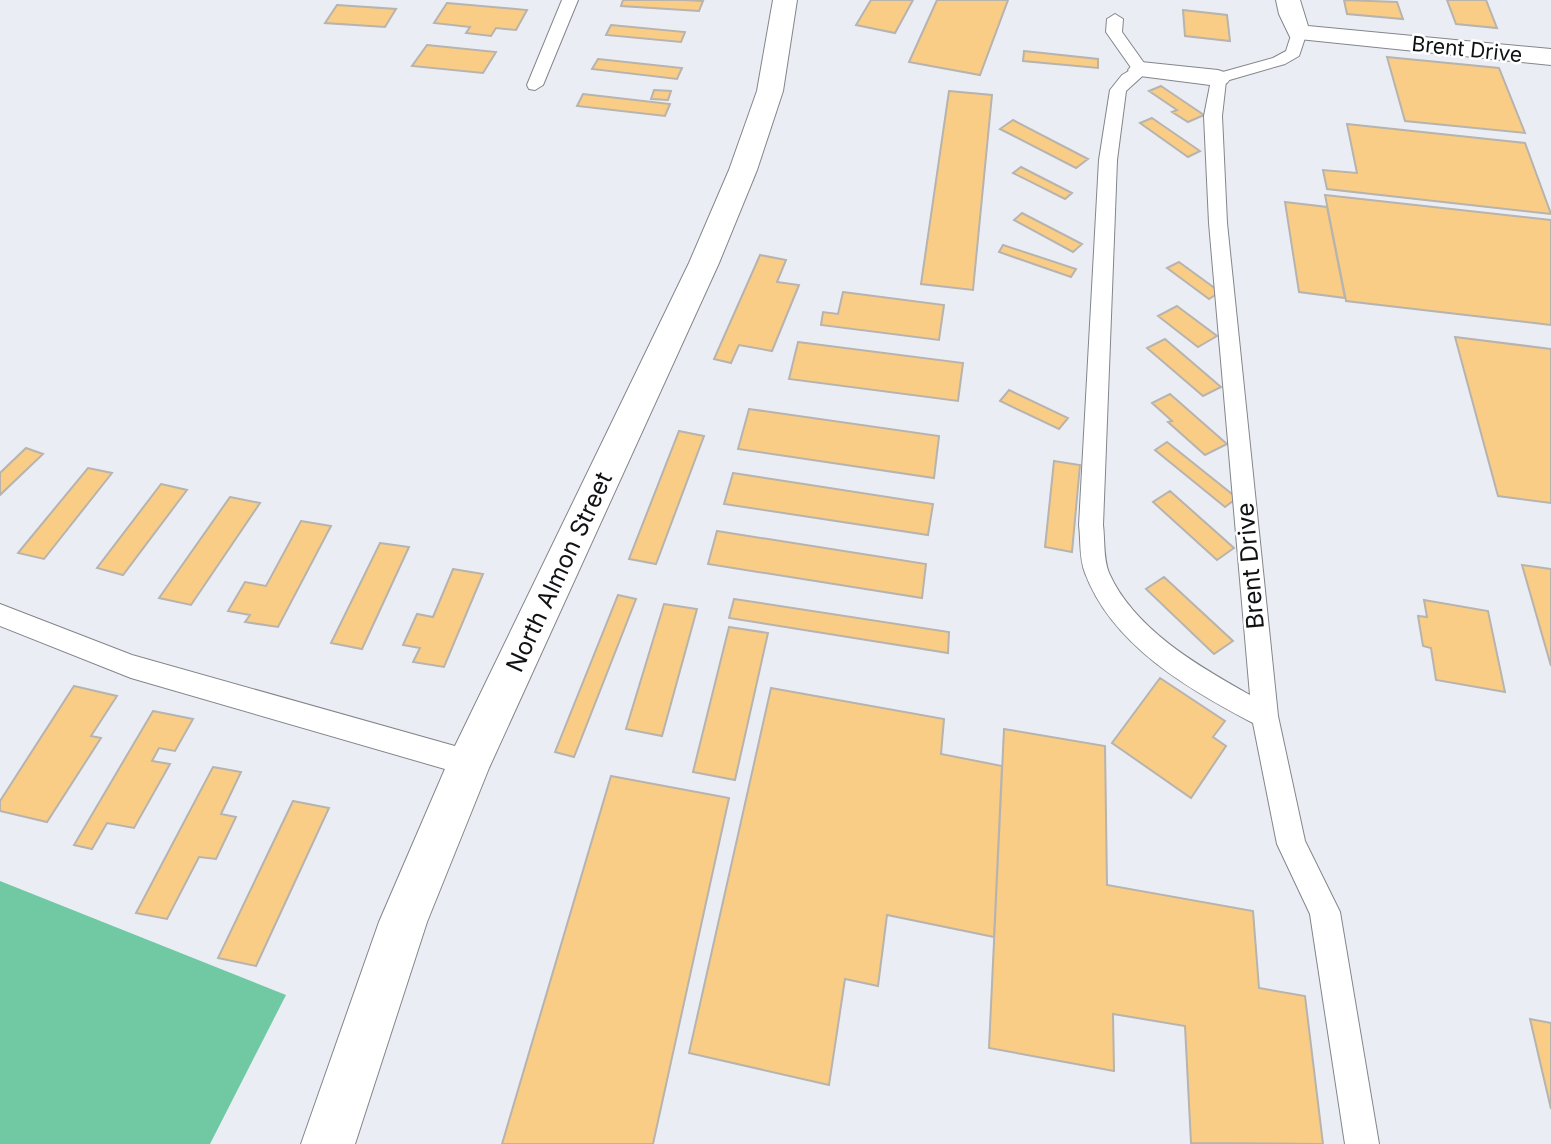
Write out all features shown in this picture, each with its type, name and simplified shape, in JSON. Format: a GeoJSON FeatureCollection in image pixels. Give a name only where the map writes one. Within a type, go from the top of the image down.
{"type":"FeatureCollection","features":[{"type":"Feature","properties":{"kind":"street","name":"North Almon Street"},"geometry":{"type":"LineString","coordinates":[[328,1144],[403,922],[470,763],[704,264],[743,170],[770,91],[785,0]]}},
{"type":"Feature","properties":{"kind":"street"},"geometry":{"type":"LineString","coordinates":[[1289,0],[1291,14],[1299,32]]}},
{"type":"Feature","properties":{"kind":"street","name":"Brent Drive"},"geometry":{"type":"LineString","coordinates":[[1299,32],[1551,57]]}},
{"type":"Feature","properties":{"kind":"street"},"geometry":{"type":"LineString","coordinates":[[1141,71],[1218,78]]}},
{"type":"Feature","properties":{"kind":"lane"},"geometry":{"type":"LineString","coordinates":[[535,85],[570,0]]}},
{"type":"Feature","properties":{"kind":"lane"},"geometry":{"type":"LineString","coordinates":[[1115,19],[1114,32],[1141,71],[1128,78],[1118,90],[1108,160],[1091,525],[1096,571],[1119,611],[1179,666],[1219,693],[1265,716]]}},
{"type":"Feature","properties":{"kind":"lane"},"geometry":{"type":"LineString","coordinates":[[1218,78],[1279,61],[1293,53],[1299,32]]}},
{"type":"Feature","properties":{"kind":"lane","name":"Brent Drive"},"geometry":{"type":"LineString","coordinates":[[1218,78],[1213,116],[1218,223],[1265,716],[1291,845],[1325,912],[1362,1144]]}},
{"type":"Feature","properties":{"kind":"lane"},"geometry":{"type":"LineString","coordinates":[[0,615],[131,666],[470,763]]}},
{"type":"Feature","properties":{"kind":"green space"},"geometry":{"type":"Polygon","coordinates":[[[0,881],[286,995],[210,1144],[0,1144],[0,881]]]}},
{"type":"Feature","properties":{"kind":"building"},"geometry":{"type":"Polygon","coordinates":[[[623,0],[703,1],[699,11],[621,6],[623,0]]]}},
{"type":"Feature","properties":{"kind":"building"},"geometry":{"type":"Polygon","coordinates":[[[871,0],[913,0],[895,33],[856,25],[871,0]]]}},
{"type":"Feature","properties":{"kind":"building"},"geometry":{"type":"Polygon","coordinates":[[[937,0],[1008,0],[980,75],[909,62],[937,0]]]}},
{"type":"Feature","properties":{"kind":"building"},"geometry":{"type":"Polygon","coordinates":[[[1344,0],[1397,2],[1403,19],[1347,14],[1344,0]]]}},
{"type":"Feature","properties":{"kind":"building"},"geometry":{"type":"Polygon","coordinates":[[[1447,0],[1486,0],[1497,28],[1456,24],[1447,0]]]}},
{"type":"Feature","properties":{"kind":"building"},"geometry":{"type":"Polygon","coordinates":[[[447,3],[527,10],[516,30],[496,28],[491,36],[466,33],[470,27],[434,23],[447,3]]]}},
{"type":"Feature","properties":{"kind":"building"},"geometry":{"type":"Polygon","coordinates":[[[337,5],[396,9],[385,27],[325,23],[337,5]]]}},
{"type":"Feature","properties":{"kind":"building"},"geometry":{"type":"Polygon","coordinates":[[[1183,10],[1227,15],[1230,41],[1185,36],[1183,10]]]}},
{"type":"Feature","properties":{"kind":"building"},"geometry":{"type":"Polygon","coordinates":[[[611,25],[685,32],[681,42],[606,35],[611,25]]]}},
{"type":"Feature","properties":{"kind":"building"},"geometry":{"type":"Polygon","coordinates":[[[427,45],[496,52],[483,73],[412,66],[427,45]]]}},
{"type":"Feature","properties":{"kind":"building"},"geometry":{"type":"Polygon","coordinates":[[[1024,51],[1098,59],[1098,68],[1023,61],[1024,51]]]}},
{"type":"Feature","properties":{"kind":"building"},"geometry":{"type":"Polygon","coordinates":[[[1387,57],[1499,68],[1525,133],[1405,121],[1387,57]]]}},
{"type":"Feature","properties":{"kind":"building"},"geometry":{"type":"Polygon","coordinates":[[[598,59],[682,68],[677,79],[592,69],[598,59]]]}},
{"type":"Feature","properties":{"kind":"building"},"geometry":{"type":"Polygon","coordinates":[[[1161,86],[1204,115],[1188,122],[1172,112],[1177,110],[1149,91],[1161,86]]]}},
{"type":"Feature","properties":{"kind":"building"},"geometry":{"type":"Polygon","coordinates":[[[654,90],[671,91],[668,100],[651,99],[654,90]]]}},
{"type":"Feature","properties":{"kind":"building"},"geometry":{"type":"Polygon","coordinates":[[[949,91],[992,95],[973,290],[921,284],[949,91]]]}},
{"type":"Feature","properties":{"kind":"building"},"geometry":{"type":"Polygon","coordinates":[[[583,94],[670,104],[665,116],[577,106],[583,94]]]}},
{"type":"Feature","properties":{"kind":"building"},"geometry":{"type":"Polygon","coordinates":[[[1152,118],[1200,151],[1188,157],[1140,123],[1152,118]]]}},
{"type":"Feature","properties":{"kind":"building"},"geometry":{"type":"Polygon","coordinates":[[[1013,120],[1088,159],[1076,168],[1000,129],[1013,120]]]}},
{"type":"Feature","properties":{"kind":"building"},"geometry":{"type":"Polygon","coordinates":[[[1347,124],[1525,143],[1551,214],[1327,189],[1323,170],[1357,173],[1347,124]]]}},
{"type":"Feature","properties":{"kind":"building"},"geometry":{"type":"Polygon","coordinates":[[[1021,167],[1072,193],[1065,199],[1013,173],[1021,167]]]}},
{"type":"Feature","properties":{"kind":"building"},"geometry":{"type":"Polygon","coordinates":[[[1325,195],[1551,220],[1551,325],[1346,301],[1325,195]]]}},
{"type":"Feature","properties":{"kind":"building"},"geometry":{"type":"Polygon","coordinates":[[[1285,202],[1327,207],[1345,298],[1299,292],[1285,202]]]}},
{"type":"Feature","properties":{"kind":"building"},"geometry":{"type":"Polygon","coordinates":[[[1022,213],[1082,244],[1073,252],[1014,220],[1022,213]]]}},
{"type":"Feature","properties":{"kind":"building"},"geometry":{"type":"Polygon","coordinates":[[[1003,245],[1076,269],[1071,277],[999,252],[1003,245]]]}},
{"type":"Feature","properties":{"kind":"building"},"geometry":{"type":"Polygon","coordinates":[[[760,255],[786,260],[777,282],[799,285],[772,351],[739,345],[731,363],[714,359],[760,255]]]}},
{"type":"Feature","properties":{"kind":"building"},"geometry":{"type":"Polygon","coordinates":[[[1179,262],[1220,292],[1209,299],[1167,268],[1179,262]]]}},
{"type":"Feature","properties":{"kind":"building"},"geometry":{"type":"Polygon","coordinates":[[[843,292],[944,305],[939,340],[821,325],[823,312],[838,314],[843,292]]]}},
{"type":"Feature","properties":{"kind":"building"},"geometry":{"type":"Polygon","coordinates":[[[1177,306],[1217,336],[1198,347],[1158,316],[1177,306]]]}},
{"type":"Feature","properties":{"kind":"building"},"geometry":{"type":"Polygon","coordinates":[[[1455,337],[1551,349],[1551,503],[1498,496],[1455,337]]]}},
{"type":"Feature","properties":{"kind":"building"},"geometry":{"type":"Polygon","coordinates":[[[1165,339],[1221,387],[1203,396],[1147,348],[1165,339]]]}},
{"type":"Feature","properties":{"kind":"building"},"geometry":{"type":"Polygon","coordinates":[[[798,342],[963,363],[958,401],[789,379],[798,342]]]}},
{"type":"Feature","properties":{"kind":"building"},"geometry":{"type":"Polygon","coordinates":[[[1009,390],[1068,418],[1059,429],[1000,401],[1009,390]]]}},
{"type":"Feature","properties":{"kind":"building"},"geometry":{"type":"Polygon","coordinates":[[[1170,394],[1227,444],[1205,455],[1168,422],[1172,421],[1152,403],[1170,394]]]}},
{"type":"Feature","properties":{"kind":"building"},"geometry":{"type":"Polygon","coordinates":[[[749,409],[939,436],[934,478],[738,449],[749,409]]]}},
{"type":"Feature","properties":{"kind":"building"},"geometry":{"type":"Polygon","coordinates":[[[679,431],[704,436],[656,564],[629,559],[679,431]]]}},
{"type":"Feature","properties":{"kind":"building"},"geometry":{"type":"Polygon","coordinates":[[[1167,442],[1237,498],[1225,507],[1155,450],[1167,442]]]}},
{"type":"Feature","properties":{"kind":"building"},"geometry":{"type":"Polygon","coordinates":[[[26,448],[43,454],[0,495],[0,473],[26,448]]]}},
{"type":"Feature","properties":{"kind":"building"},"geometry":{"type":"Polygon","coordinates":[[[1054,461],[1080,465],[1072,552],[1045,547],[1054,461]]]}},
{"type":"Feature","properties":{"kind":"building"},"geometry":{"type":"Polygon","coordinates":[[[88,468],[112,473],[44,559],[18,553],[88,468]]]}},
{"type":"Feature","properties":{"kind":"building"},"geometry":{"type":"Polygon","coordinates":[[[733,473],[933,504],[928,535],[724,504],[733,473]]]}},
{"type":"Feature","properties":{"kind":"building"},"geometry":{"type":"Polygon","coordinates":[[[161,484],[187,490],[123,575],[97,568],[161,484]]]}},
{"type":"Feature","properties":{"kind":"building"},"geometry":{"type":"Polygon","coordinates":[[[1170,491],[1234,548],[1217,560],[1153,502],[1170,491]]]}},
{"type":"Feature","properties":{"kind":"building"},"geometry":{"type":"Polygon","coordinates":[[[230,497],[260,503],[191,605],[159,598],[230,497]]]}},
{"type":"Feature","properties":{"kind":"building"},"geometry":{"type":"Polygon","coordinates":[[[301,521],[331,526],[278,627],[245,622],[250,615],[228,611],[245,582],[266,586],[301,521]]]}},
{"type":"Feature","properties":{"kind":"building"},"geometry":{"type":"Polygon","coordinates":[[[717,531],[926,564],[922,598],[708,564],[717,531]]]}},
{"type":"Feature","properties":{"kind":"building"},"geometry":{"type":"Polygon","coordinates":[[[380,543],[409,547],[362,649],[331,643],[380,543]]]}},
{"type":"Feature","properties":{"kind":"building"},"geometry":{"type":"Polygon","coordinates":[[[1522,565],[1551,569],[1551,666],[1522,565]]]}},
{"type":"Feature","properties":{"kind":"building"},"geometry":{"type":"Polygon","coordinates":[[[453,569],[483,574],[444,667],[413,662],[420,648],[403,645],[417,614],[433,617],[453,569]]]}},
{"type":"Feature","properties":{"kind":"building"},"geometry":{"type":"Polygon","coordinates":[[[1164,577],[1233,641],[1214,654],[1146,589],[1164,577]]]}},
{"type":"Feature","properties":{"kind":"building"},"geometry":{"type":"Polygon","coordinates":[[[618,595],[636,599],[574,757],[555,752],[618,595]]]}},
{"type":"Feature","properties":{"kind":"building"},"geometry":{"type":"Polygon","coordinates":[[[734,599],[949,632],[948,653],[729,618],[734,599]]]}},
{"type":"Feature","properties":{"kind":"building"},"geometry":{"type":"Polygon","coordinates":[[[1424,600],[1488,611],[1505,692],[1436,680],[1431,648],[1423,646],[1418,616],[1427,617],[1424,600]]]}},
{"type":"Feature","properties":{"kind":"building"},"geometry":{"type":"Polygon","coordinates":[[[664,604],[697,609],[662,736],[626,729],[664,604]]]}},
{"type":"Feature","properties":{"kind":"building"},"geometry":{"type":"Polygon","coordinates":[[[729,627],[768,633],[735,780],[693,772],[729,627]]]}},
{"type":"Feature","properties":{"kind":"building"},"geometry":{"type":"Polygon","coordinates":[[[1160,678],[1225,721],[1213,737],[1226,746],[1191,798],[1112,743],[1160,678]]]}},
{"type":"Feature","properties":{"kind":"building"},"geometry":{"type":"Polygon","coordinates":[[[74,686],[117,696],[91,736],[101,738],[47,822],[0,811],[0,801],[74,686]]]}},
{"type":"Feature","properties":{"kind":"building"},"geometry":{"type":"Polygon","coordinates":[[[771,688],[944,719],[941,754],[1002,766],[994,937],[887,915],[878,986],[845,979],[829,1085],[689,1053],[771,688]]]}},
{"type":"Feature","properties":{"kind":"building"},"geometry":{"type":"Polygon","coordinates":[[[153,711],[193,719],[175,751],[159,748],[152,761],[170,764],[134,828],[107,823],[92,849],[74,845],[153,711]]]}},
{"type":"Feature","properties":{"kind":"building"},"geometry":{"type":"Polygon","coordinates":[[[1004,729],[1105,746],[1107,885],[1253,911],[1259,988],[1305,996],[1323,1144],[1191,1143],[1185,1026],[1113,1014],[1114,1071],[989,1048],[1004,729]]]}},
{"type":"Feature","properties":{"kind":"building"},"geometry":{"type":"Polygon","coordinates":[[[213,767],[241,772],[221,814],[236,817],[216,859],[199,857],[167,919],[136,913],[213,767]]]}},
{"type":"Feature","properties":{"kind":"building"},"geometry":{"type":"Polygon","coordinates":[[[611,776],[729,798],[653,1144],[502,1144],[611,776]]]}},
{"type":"Feature","properties":{"kind":"building"},"geometry":{"type":"Polygon","coordinates":[[[293,801],[329,808],[256,966],[218,958],[293,801]]]}},
{"type":"Feature","properties":{"kind":"building"},"geometry":{"type":"Polygon","coordinates":[[[1530,1019],[1551,1023],[1551,1109],[1530,1019]]]}}]}
